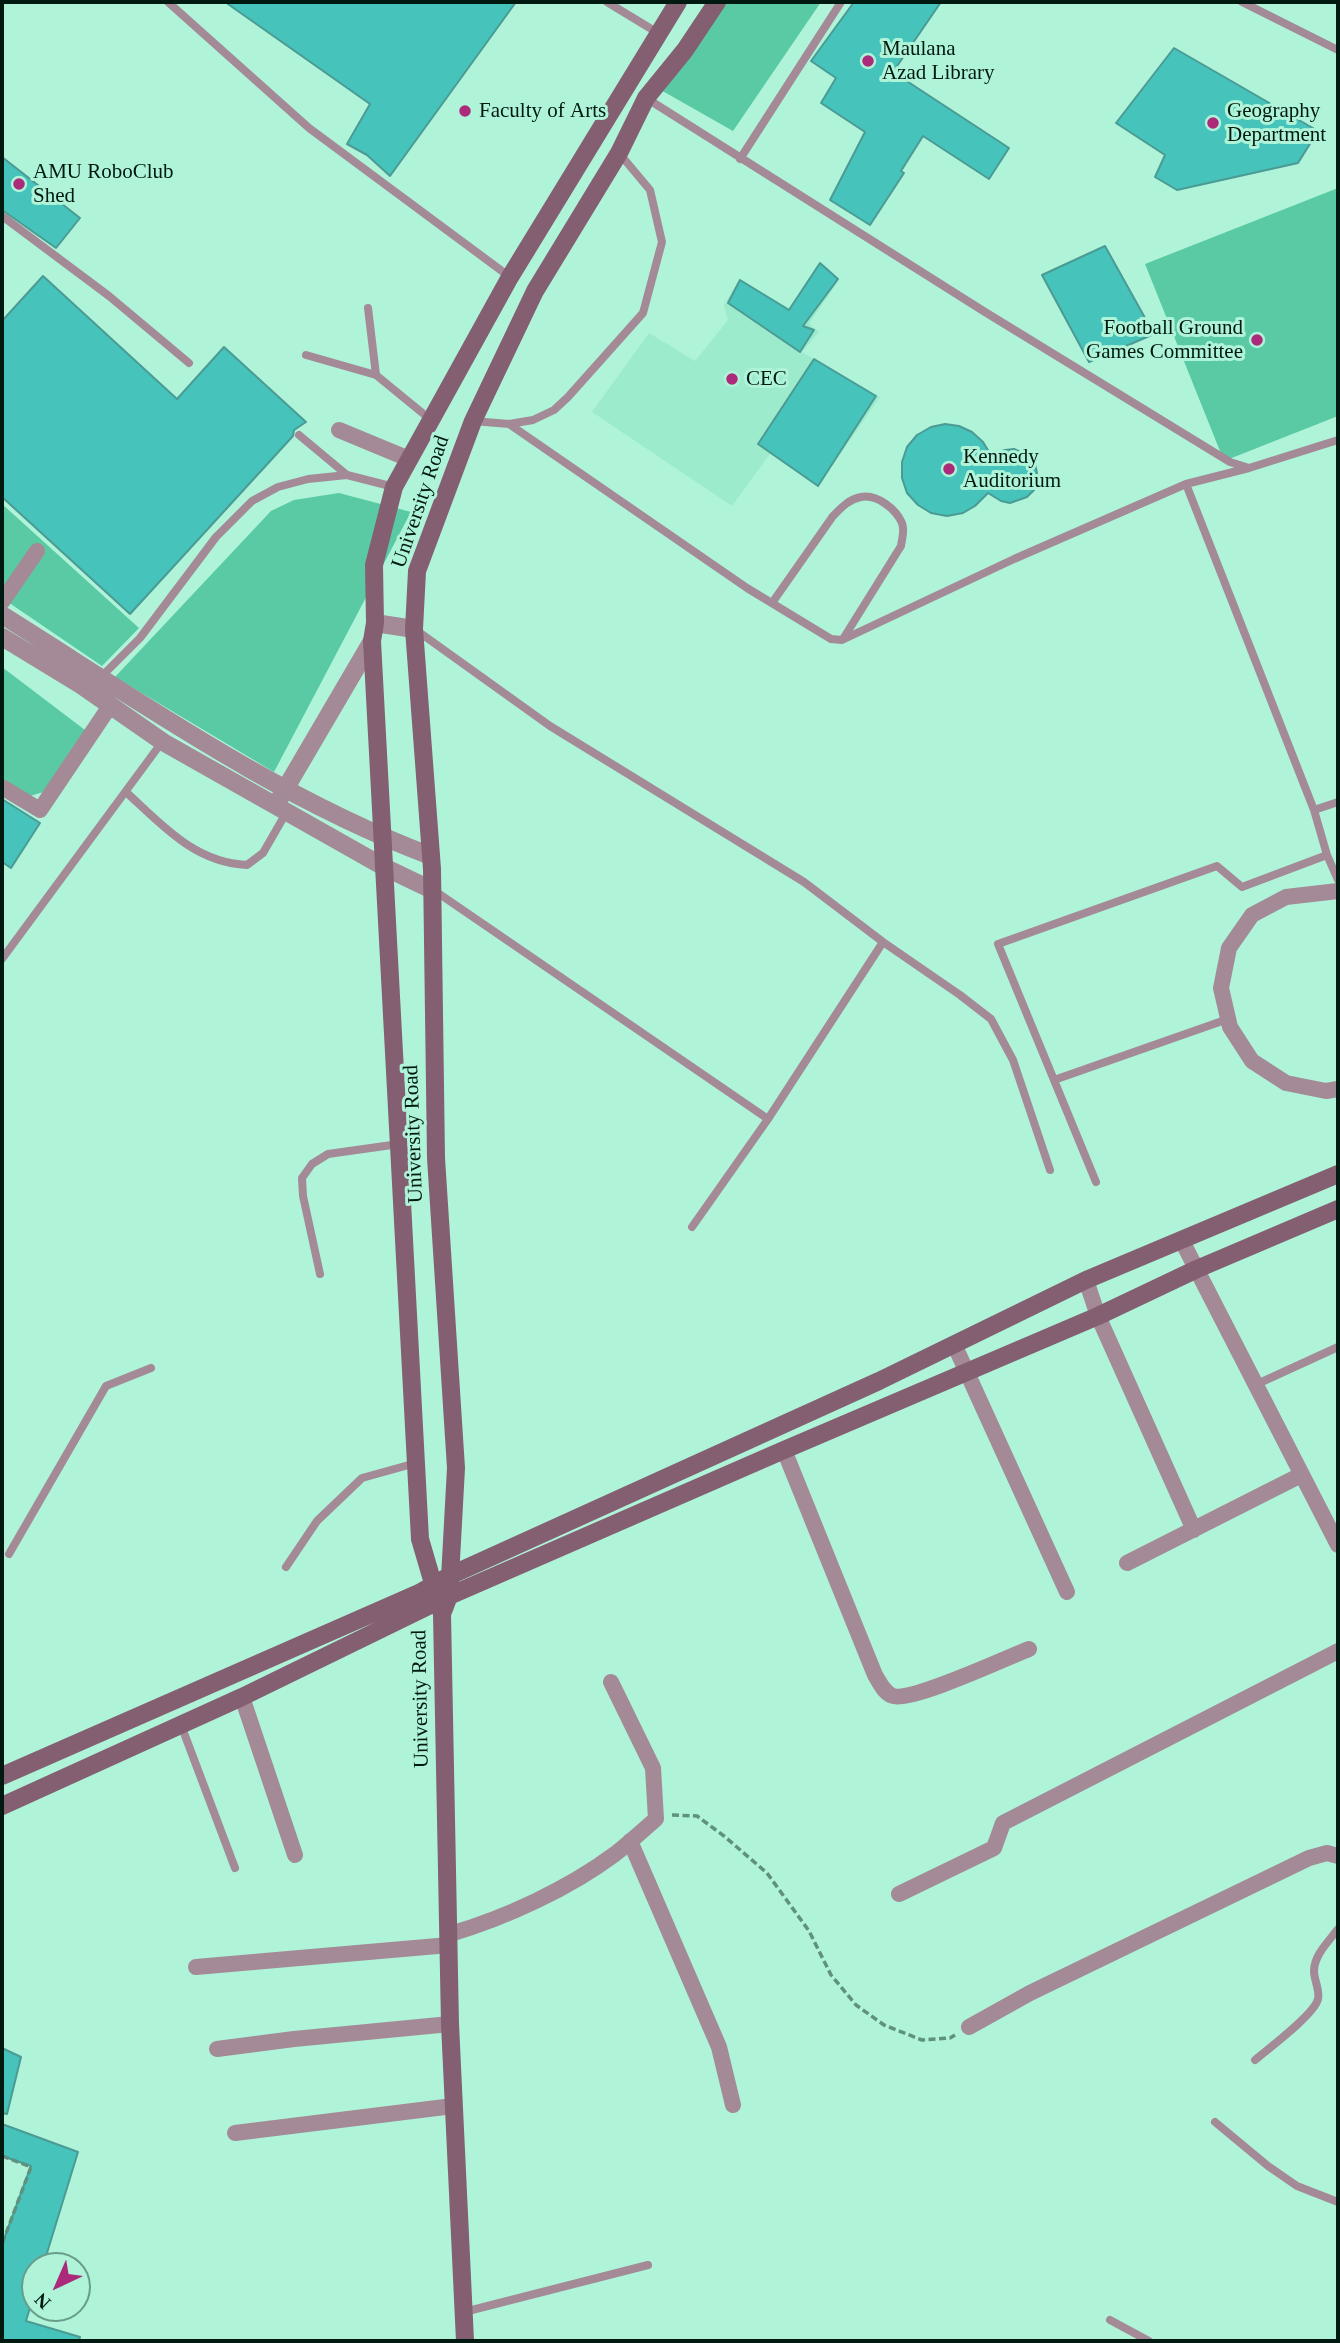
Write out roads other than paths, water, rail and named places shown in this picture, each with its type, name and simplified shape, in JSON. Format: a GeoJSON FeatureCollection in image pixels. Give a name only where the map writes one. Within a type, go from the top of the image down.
{"type":"FeatureCollection","features":[{"type":"Feature","properties":{"kind":"main road"},"geometry":{"type":"LineString","coordinates":[[440,1600],[420,1539],[384,867],[374,632],[374,565],[394,487],[510,277],[678,2]]}},
{"type":"Feature","properties":{"kind":"main road","name":"University Road"},"geometry":{"type":"LineString","coordinates":[[466,2341],[450,2025],[440,1600],[449,1576],[456,1468],[436,1158],[431,856],[414,629],[417,571],[473,421],[535,291],[619,152],[646,98],[685,50],[717,2]]}},
{"type":"Feature","properties":{"kind":"main road"},"geometry":{"type":"LineString","coordinates":[[449,1576],[879,1381],[1086,1280],[1338,1174]]}},
{"type":"Feature","properties":{"kind":"main road"},"geometry":{"type":"LineString","coordinates":[[2,1776],[440,1600],[968,1373],[1197,1269],[1338,1209]]}},
{"type":"Feature","properties":{"kind":"main road"},"geometry":{"type":"LineString","coordinates":[[2,1806],[242,1698],[440,1600]]}},
{"type":"Feature","properties":{"kind":"street"},"geometry":{"type":"LineString","coordinates":[[338,430],[410,459]]}},
{"type":"Feature","properties":{"kind":"street"},"geometry":{"type":"LineString","coordinates":[[2,602],[37,551]]}},
{"type":"Feature","properties":{"kind":"street"},"geometry":{"type":"LineString","coordinates":[[2,615],[101,677],[282,803],[384,867],[432,890]]}},
{"type":"Feature","properties":{"kind":"street"},"geometry":{"type":"LineString","coordinates":[[282,803],[374,632],[414,629]]}},
{"type":"Feature","properties":{"kind":"street"},"geometry":{"type":"LineString","coordinates":[[2,637],[81,685],[163,742],[282,803],[431,856]]}},
{"type":"Feature","properties":{"kind":"street"},"geometry":{"type":"LineString","coordinates":[[2,788],[40,810],[110,706]]}},
{"type":"Feature","properties":{"kind":"street"},"geometry":{"type":"LineString","coordinates":[[1338,891],[1286,897],[1252,915],[1229,948],[1222,988],[1230,1027],[1252,1061],[1286,1083],[1326,1091],[1338,1089]]}},
{"type":"Feature","properties":{"kind":"street"},"geometry":{"type":"LineString","coordinates":[[1182,1241],[1338,1545]]}},
{"type":"Feature","properties":{"kind":"street"},"geometry":{"type":"LineString","coordinates":[[1086,1280],[1098,1316],[1194,1530]]}},
{"type":"Feature","properties":{"kind":"street"},"geometry":{"type":"LineString","coordinates":[[954,1344],[1067,1592]]}},
{"type":"Feature","properties":{"kind":"street"},"geometry":{"type":"LineString","coordinates":[[784,1450],[875,1675],[885,1691],[903,1697],[940,1685],[1029,1648]]}},
{"type":"Feature","properties":{"kind":"street"},"geometry":{"type":"LineString","coordinates":[[1127,1563],[1301,1475]]}},
{"type":"Feature","properties":{"kind":"street"},"geometry":{"type":"LineString","coordinates":[[898,1894],[994,1848],[1003,1823],[1338,1651]]}},
{"type":"Feature","properties":{"kind":"street"},"geometry":{"type":"LineString","coordinates":[[196,1967],[449,1939],[563,1886],[613,1855],[656,1819],[653,1768],[611,1682]]}},
{"type":"Feature","properties":{"kind":"street"},"geometry":{"type":"LineString","coordinates":[[242,1698],[295,1855]]}},
{"type":"Feature","properties":{"kind":"street"},"geometry":{"type":"LineString","coordinates":[[629,1842],[719,2047],[733,2105]]}},
{"type":"Feature","properties":{"kind":"street"},"geometry":{"type":"LineString","coordinates":[[969,2027],[1030,1993],[1309,1858],[1327,1853],[1338,1856]]}},
{"type":"Feature","properties":{"kind":"street"},"geometry":{"type":"LineString","coordinates":[[217,2049],[450,2025]]}},
{"type":"Feature","properties":{"kind":"street"},"geometry":{"type":"LineString","coordinates":[[235,2133],[453,2106]]}},
{"type":"Feature","properties":{"kind":"lane"},"geometry":{"type":"LineString","coordinates":[[168,2],[309,128],[510,277]]}},
{"type":"Feature","properties":{"kind":"lane"},"geometry":{"type":"LineString","coordinates":[[607,2],[658,33]]}},
{"type":"Feature","properties":{"kind":"lane"},"geometry":{"type":"LineString","coordinates":[[740,159],[841,2]]}},
{"type":"Feature","properties":{"kind":"lane"},"geometry":{"type":"LineString","coordinates":[[1242,2],[1338,50]]}},
{"type":"Feature","properties":{"kind":"lane"},"geometry":{"type":"LineString","coordinates":[[646,98],[1230,463],[1250,468]]}},
{"type":"Feature","properties":{"kind":"lane"},"geometry":{"type":"LineString","coordinates":[[473,421],[509,424],[533,420],[554,410],[643,313],[662,242],[650,190],[619,152]]}},
{"type":"Feature","properties":{"kind":"lane"},"geometry":{"type":"LineString","coordinates":[[2,216],[109,296],[189,363]]}},
{"type":"Feature","properties":{"kind":"lane"},"geometry":{"type":"LineString","coordinates":[[368,309],[376,375]]}},
{"type":"Feature","properties":{"kind":"lane"},"geometry":{"type":"LineString","coordinates":[[306,355],[376,375],[431,420]]}},
{"type":"Feature","properties":{"kind":"lane"},"geometry":{"type":"LineString","coordinates":[[509,424],[772,603],[831,639],[842,640],[1014,559],[1186,484],[1250,468],[1338,440]]}},
{"type":"Feature","properties":{"kind":"lane"},"geometry":{"type":"LineString","coordinates":[[299,435],[347,475]]}},
{"type":"Feature","properties":{"kind":"lane"},"geometry":{"type":"LineString","coordinates":[[101,677],[140,638],[216,537],[252,501],[278,487],[308,479],[347,475],[394,487]]}},
{"type":"Feature","properties":{"kind":"lane"},"geometry":{"type":"LineString","coordinates":[[1186,484],[1314,810],[1327,855],[1338,880]]}},
{"type":"Feature","properties":{"kind":"lane"},"geometry":{"type":"LineString","coordinates":[[772,603],[833,516],[845,504],[859,497],[870,497],[883,502],[902,523],[904,533],[901,546],[842,640]]}},
{"type":"Feature","properties":{"kind":"lane"},"geometry":{"type":"LineString","coordinates":[[414,629],[550,726],[804,882],[991,1019],[1013,1060],[1050,1170]]}},
{"type":"Feature","properties":{"kind":"lane"},"geometry":{"type":"LineString","coordinates":[[2,959],[163,742]]}},
{"type":"Feature","properties":{"kind":"lane"},"geometry":{"type":"LineString","coordinates":[[126,792],[186,845],[230,864],[247,865],[263,853],[282,803]]}},
{"type":"Feature","properties":{"kind":"lane"},"geometry":{"type":"LineString","coordinates":[[1314,810],[1338,802]]}},
{"type":"Feature","properties":{"kind":"lane"},"geometry":{"type":"LineString","coordinates":[[1097,1182],[998,944],[1217,866],[1242,887],[1327,855]]}},
{"type":"Feature","properties":{"kind":"lane"},"geometry":{"type":"LineString","coordinates":[[432,890],[768,1119]]}},
{"type":"Feature","properties":{"kind":"lane"},"geometry":{"type":"LineString","coordinates":[[692,1227],[768,1119],[883,942]]}},
{"type":"Feature","properties":{"kind":"lane"},"geometry":{"type":"LineString","coordinates":[[1054,1080],[1228,1019]]}},
{"type":"Feature","properties":{"kind":"lane"},"geometry":{"type":"LineString","coordinates":[[320,1274],[303,1196],[302,1178],[312,1164],[328,1154],[399,1144]]}},
{"type":"Feature","properties":{"kind":"lane"},"geometry":{"type":"LineString","coordinates":[[1255,1385],[1338,1348]]}},
{"type":"Feature","properties":{"kind":"lane"},"geometry":{"type":"LineString","coordinates":[[9,1554],[106,1386],[151,1368]]}},
{"type":"Feature","properties":{"kind":"lane"},"geometry":{"type":"LineString","coordinates":[[286,1567],[317,1521],[362,1478],[416,1463]]}},
{"type":"Feature","properties":{"kind":"lane"},"geometry":{"type":"LineString","coordinates":[[181,1725],[235,1868]]}},
{"type":"Feature","properties":{"kind":"lane"},"geometry":{"type":"LineString","coordinates":[[1255,2060],[1315,2005],[1319,1997],[1314,1971],[1318,1957],[1338,1929]]}},
{"type":"Feature","properties":{"kind":"lane"},"geometry":{"type":"LineString","coordinates":[[1215,2122],[1297,2186],[1338,2202]]}},
{"type":"Feature","properties":{"kind":"lane"},"geometry":{"type":"LineString","coordinates":[[464,2312],[648,2265]]}},
{"type":"Feature","properties":{"kind":"lane"},"geometry":{"type":"LineString","coordinates":[[1110,2319],[1149,2341]]}},
{"type":"Feature","properties":{"kind":"place","name":"Maulana Azad Library"},"geometry":{"type":"Point","coordinates":[868,61]}},
{"type":"Feature","properties":{"kind":"place","name":"Faculty of Arts"},"geometry":{"type":"Point","coordinates":[465,111]}},
{"type":"Feature","properties":{"kind":"place","name":"Geography Department"},"geometry":{"type":"Point","coordinates":[1213,123]}},
{"type":"Feature","properties":{"kind":"place","name":"AMU RoboClub Shed"},"geometry":{"type":"Point","coordinates":[19,184]}},
{"type":"Feature","properties":{"kind":"place","name":"Football Ground Games Committee"},"geometry":{"type":"Point","coordinates":[1257,340]}},
{"type":"Feature","properties":{"kind":"place","name":"CEC"},"geometry":{"type":"Point","coordinates":[732,379]}},
{"type":"Feature","properties":{"kind":"place","name":"Kennedy Auditorium"},"geometry":{"type":"Point","coordinates":[949,469]}}]}
